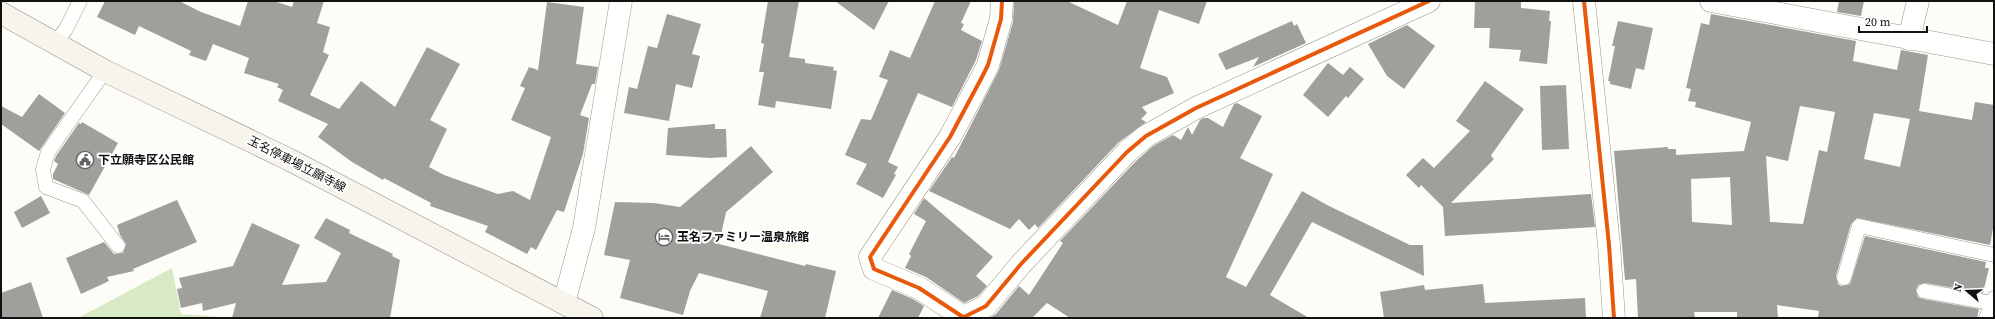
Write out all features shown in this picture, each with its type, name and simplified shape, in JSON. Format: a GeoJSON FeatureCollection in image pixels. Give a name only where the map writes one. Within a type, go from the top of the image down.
{"type":"FeatureCollection","features":[{"type":"Feature","properties":{"kind":"main road","name":"玉名停車場立願寺線"},"geometry":{"type":"LineString","coordinates":[[1,13],[54,44],[105,71],[288,159],[592,318]]}},
{"type":"Feature","properties":{"kind":"street"},"geometry":{"type":"LineString","coordinates":[[564,303],[584,228],[621,1]]}},
{"type":"Feature","properties":{"kind":"street"},"geometry":{"type":"LineString","coordinates":[[1002,1],[1001,19],[988,65],[982,77],[950,138],[870,257],[874,269],[919,288],[963,318],[986,306],[1021,264],[1127,152],[1146,136],[1196,108],[1429,1]]}},
{"type":"Feature","properties":{"kind":"street"},"geometry":{"type":"LineString","coordinates":[[1584,1],[1610,244],[1614,318]]}},
{"type":"Feature","properties":{"kind":"street"},"geometry":{"type":"LineString","coordinates":[[1711,1],[1994,54]]}},
{"type":"Feature","properties":{"kind":"street"},"geometry":{"type":"LineString","coordinates":[[1909,39],[1918,1]]}},
{"type":"Feature","properties":{"kind":"lane"},"geometry":{"type":"LineString","coordinates":[[54,44],[66,29],[80,1]]}},
{"type":"Feature","properties":{"kind":"lane"},"geometry":{"type":"LineString","coordinates":[[105,71],[58,140],[48,152],[43,169],[46,187],[83,201],[118,246]]}},
{"type":"Feature","properties":{"kind":"lane"},"geometry":{"type":"LineString","coordinates":[[1844,278],[1859,226],[1994,255]]}},
{"type":"Feature","properties":{"kind":"lane"},"geometry":{"type":"LineString","coordinates":[[1924,291],[1993,300],[1986,318]]}},
{"type":"Feature","properties":{"kind":"green space"},"geometry":{"type":"Polygon","coordinates":[[[172,268],[181,314],[235,318],[78,318],[172,268]]]}},
{"type":"Feature","properties":{"kind":"building"},"geometry":{"type":"Polygon","coordinates":[[[105,1],[179,1],[201,12],[240,26],[248,1],[274,1],[292,7],[294,1],[324,1],[317,23],[330,27],[323,52],[329,55],[310,95],[339,109],[361,81],[395,107],[427,47],[460,64],[430,120],[447,129],[429,167],[444,175],[498,194],[513,191],[530,200],[551,137],[511,120],[525,88],[520,86],[529,67],[538,70],[547,2],[584,7],[576,64],[598,67],[595,84],[592,84],[580,115],[589,118],[583,154],[564,212],[557,210],[536,250],[531,247],[527,254],[485,232],[488,226],[430,206],[431,203],[384,178],[383,180],[352,162],[318,137],[328,124],[278,101],[283,90],[277,87],[279,84],[244,73],[249,58],[213,44],[206,61],[189,55],[191,51],[139,26],[135,35],[97,17],[105,1]]]}},
{"type":"Feature","properties":{"kind":"building"},"geometry":{"type":"Polygon","coordinates":[[[768,1],[799,1],[789,57],[805,59],[805,63],[834,67],[833,70],[837,71],[831,109],[776,101],[775,108],[758,105],[764,72],[759,72],[764,44],[761,43],[768,1]]]}},
{"type":"Feature","properties":{"kind":"building"},"geometry":{"type":"Polygon","coordinates":[[[835,1],[889,1],[874,30],[835,1]]]}},
{"type":"Feature","properties":{"kind":"building"},"geometry":{"type":"Polygon","coordinates":[[[935,1],[971,1],[961,23],[964,24],[961,30],[982,41],[976,60],[952,107],[918,93],[888,162],[898,167],[894,174],[896,175],[883,198],[856,184],[867,164],[845,155],[861,119],[871,120],[888,80],[879,77],[890,50],[910,58],[935,1]]]}},
{"type":"Feature","properties":{"kind":"building"},"geometry":{"type":"Polygon","coordinates":[[[1014,1],[1067,1],[1118,25],[1127,1],[1207,1],[1199,24],[1159,10],[1140,68],[1167,77],[1174,93],[1142,107],[1147,113],[1141,119],[1146,122],[1118,143],[1038,228],[1035,224],[1029,230],[1019,219],[1010,229],[929,191],[952,157],[954,158],[999,70],[1013,22],[1014,1]]]}},
{"type":"Feature","properties":{"kind":"building"},"geometry":{"type":"Polygon","coordinates":[[[1475,1],[1521,1],[1521,8],[1550,11],[1549,21],[1551,21],[1547,64],[1519,61],[1521,50],[1489,48],[1490,28],[1474,28],[1475,1]]]}},
{"type":"Feature","properties":{"kind":"building"},"geometry":{"type":"Polygon","coordinates":[[[1839,1],[1864,1],[1861,16],[1837,12],[1839,1]]]}},
{"type":"Feature","properties":{"kind":"building"},"geometry":{"type":"Polygon","coordinates":[[[667,14],[701,24],[692,54],[700,56],[692,88],[676,84],[669,121],[624,113],[629,87],[637,89],[648,46],[657,48],[667,14]]]}},
{"type":"Feature","properties":{"kind":"building"},"geometry":{"type":"Polygon","coordinates":[[[1711,14],[1856,41],[1853,61],[1897,70],[1901,50],[1928,55],[1919,111],[1972,120],[1975,102],[1994,105],[1994,223],[1990,245],[1857,218],[1851,224],[1836,276],[1838,284],[1841,286],[1850,284],[1865,236],[1986,262],[1985,268],[1989,268],[1983,293],[1925,283],[1918,285],[1916,290],[1918,297],[1923,299],[1979,309],[1977,318],[1818,318],[1819,311],[1777,305],[1778,318],[1737,318],[1737,312],[1694,312],[1695,318],[1638,318],[1636,279],[1625,280],[1614,151],[1668,147],[1668,149],[1676,149],[1676,155],[1744,151],[1751,122],[1695,107],[1696,102],[1688,101],[1691,89],[1686,88],[1701,23],[1709,25],[1711,14]],[[1800,106],[1788,161],[1766,156],[1770,222],[1803,224],[1819,150],[1827,152],[1835,112],[1800,106]],[[1874,113],[1864,159],[1900,167],[1910,119],[1874,113]],[[1730,177],[1691,179],[1692,222],[1732,225],[1730,177]]]}},
{"type":"Feature","properties":{"kind":"building"},"geometry":{"type":"Polygon","coordinates":[[[1292,21],[1294,26],[1297,24],[1306,43],[1253,67],[1259,57],[1226,70],[1218,54],[1292,21]]]}},
{"type":"Feature","properties":{"kind":"building"},"geometry":{"type":"Polygon","coordinates":[[[1618,21],[1653,28],[1644,70],[1636,68],[1631,89],[1610,84],[1610,81],[1608,81],[1615,46],[1612,46],[1618,21]]]}},
{"type":"Feature","properties":{"kind":"building"},"geometry":{"type":"Polygon","coordinates":[[[1407,25],[1435,46],[1404,89],[1387,76],[1368,44],[1407,25]]]}},
{"type":"Feature","properties":{"kind":"building"},"geometry":{"type":"Polygon","coordinates":[[[1328,63],[1343,75],[1350,67],[1364,79],[1348,98],[1346,96],[1328,117],[1303,95],[1328,63]]]}},
{"type":"Feature","properties":{"kind":"building"},"geometry":{"type":"Polygon","coordinates":[[[1485,81],[1524,109],[1492,154],[1491,156],[1494,159],[1451,203],[1591,194],[1595,227],[1445,236],[1443,207],[1421,185],[1419,188],[1406,175],[1423,158],[1434,168],[1470,131],[1456,121],[1485,81]]]}},
{"type":"Feature","properties":{"kind":"building"},"geometry":{"type":"Polygon","coordinates":[[[1566,85],[1569,149],[1542,150],[1540,86],[1566,85]]]}},
{"type":"Feature","properties":{"kind":"building"},"geometry":{"type":"Polygon","coordinates":[[[39,94],[65,113],[39,151],[1,124],[1,106],[22,117],[39,94]]]}},
{"type":"Feature","properties":{"kind":"building"},"geometry":{"type":"Polygon","coordinates":[[[1237,103],[1262,116],[1240,158],[1273,174],[1226,277],[1246,287],[1302,191],[1329,206],[1410,245],[1423,245],[1424,276],[1312,222],[1270,295],[1309,318],[1070,318],[1047,303],[1032,318],[990,318],[996,314],[1019,286],[1029,295],[1063,243],[1060,241],[1136,161],[1153,146],[1173,135],[1181,140],[1188,127],[1192,135],[1200,120],[1203,118],[1208,118],[1223,127],[1234,104],[1237,103]]]}},
{"type":"Feature","properties":{"kind":"building","name":"下立願寺区公民館"},"geometry":{"type":"Polygon","coordinates":[[[82,122],[118,143],[89,195],[53,179],[53,174],[58,164],[54,161],[56,156],[79,123],[81,124],[82,122]]]}},
{"type":"Feature","properties":{"kind":"building"},"geometry":{"type":"Polygon","coordinates":[[[715,124],[715,129],[726,129],[727,157],[710,158],[666,155],[668,128],[715,124]]]}},
{"type":"Feature","properties":{"kind":"building"},"geometry":{"type":"Polygon","coordinates":[[[751,146],[773,172],[726,212],[719,244],[805,266],[806,264],[836,271],[825,318],[760,318],[768,291],[699,273],[690,291],[683,315],[620,298],[630,260],[604,255],[615,202],[654,203],[680,207],[751,146]]]}},
{"type":"Feature","properties":{"kind":"building"},"geometry":{"type":"Polygon","coordinates":[[[41,196],[50,213],[22,228],[14,212],[41,196]]]}},
{"type":"Feature","properties":{"kind":"building"},"geometry":{"type":"Polygon","coordinates":[[[924,198],[993,257],[976,276],[987,286],[978,296],[964,303],[926,277],[905,268],[911,256],[909,254],[926,221],[914,214],[924,198]]]}},
{"type":"Feature","properties":{"kind":"building"},"geometry":{"type":"Polygon","coordinates":[[[177,200],[197,242],[133,269],[134,271],[107,277],[109,281],[81,294],[66,258],[104,242],[114,254],[123,253],[126,244],[120,235],[117,225],[177,200]]]}},
{"type":"Feature","properties":{"kind":"building"},"geometry":{"type":"Polygon","coordinates":[[[326,218],[350,230],[349,233],[393,254],[392,256],[400,260],[390,318],[232,318],[236,303],[203,311],[202,303],[181,308],[177,289],[182,288],[179,278],[233,266],[252,223],[300,245],[282,285],[326,282],[341,253],[314,238],[326,218]]]}},
{"type":"Feature","properties":{"kind":"building"},"geometry":{"type":"Polygon","coordinates":[[[31,282],[43,318],[1,318],[1,293],[31,282]]]}},
{"type":"Feature","properties":{"kind":"building"},"geometry":{"type":"Polygon","coordinates":[[[1483,284],[1485,303],[1585,298],[1586,318],[1384,318],[1380,292],[1424,285],[1425,290],[1483,284]]]}},
{"type":"Feature","properties":{"kind":"building"},"geometry":{"type":"Polygon","coordinates":[[[892,290],[913,299],[924,306],[918,318],[878,318],[892,290]]]}},
{"type":"Feature","properties":{"kind":"cycle path"},"geometry":{"type":"LineString","coordinates":[[963,317],[919,288],[874,269],[870,257],[950,137],[982,77],[988,65],[1001,19],[1002,1]]}},
{"type":"Feature","properties":{"kind":"cycle path"},"geometry":{"type":"LineString","coordinates":[[962,318],[986,306],[1021,264],[1127,152],[1146,136],[1196,108],[1429,1]]}},
{"type":"Feature","properties":{"kind":"cycle path"},"geometry":{"type":"LineString","coordinates":[[1584,1],[1609,245],[1614,318]]}},
{"type":"Feature","properties":{"kind":"place","name":"下立願寺区公民館"},"geometry":{"type":"Point","coordinates":[85,160]}},
{"type":"Feature","properties":{"kind":"place","name":"玉名ファミリー温泉旅館"},"geometry":{"type":"Point","coordinates":[664,237]}}]}
